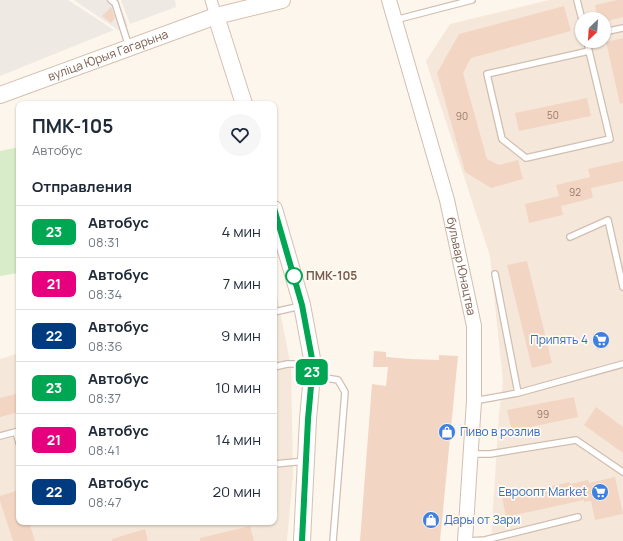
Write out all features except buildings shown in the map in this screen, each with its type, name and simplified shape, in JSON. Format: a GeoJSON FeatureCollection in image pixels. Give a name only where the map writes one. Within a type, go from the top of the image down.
{"type":"FeatureCollection","features":[{"type":"Feature","properties":{"kind":"main road","name":"вуліца Юрыя Гагарына"},"geometry":{"type":"LineString","coordinates":[[0,95],[216,16],[282,0]]}},
{"type":"Feature","properties":{"kind":"main road"},"geometry":{"type":"LineString","coordinates":[[216,16],[243,101]]}},
{"type":"Feature","properties":{"kind":"main road"},"geometry":{"type":"LineString","coordinates":[[277,218],[302,305],[312,370],[302,541]]}},
{"type":"Feature","properties":{"kind":"street"},"geometry":{"type":"LineString","coordinates":[[211,0],[216,16]]}},
{"type":"Feature","properties":{"kind":"street","name":"бульвар Юнацтва"},"geometry":{"type":"LineString","coordinates":[[389,0],[447,200],[474,326],[474,401],[467,541]]}},
{"type":"Feature","properties":{"kind":"lane"},"geometry":{"type":"LineString","coordinates":[[111,0],[115,2],[129,47]]}},
{"type":"Feature","properties":{"kind":"lane"},"geometry":{"type":"LineString","coordinates":[[394,20],[472,0]]}},
{"type":"Feature","properties":{"kind":"lane"},"geometry":{"type":"LineString","coordinates":[[577,0],[580,12]]}},
{"type":"Feature","properties":{"kind":"lane"},"geometry":{"type":"LineString","coordinates":[[611,31],[623,28]]}},
{"type":"Feature","properties":{"kind":"lane"},"geometry":{"type":"LineString","coordinates":[[588,48],[610,139],[526,158],[502,139],[487,74],[589,51]]}},
{"type":"Feature","properties":{"kind":"lane"},"geometry":{"type":"LineString","coordinates":[[570,237],[608,220],[623,287]]}},
{"type":"Feature","properties":{"kind":"lane"},"geometry":{"type":"LineString","coordinates":[[495,274],[518,393]]}},
{"type":"Feature","properties":{"kind":"lane"},"geometry":{"type":"LineString","coordinates":[[277,311],[302,305]]}},
{"type":"Feature","properties":{"kind":"lane"},"geometry":{"type":"LineString","coordinates":[[277,366],[287,364],[312,370],[338,380],[345,392],[333,541]]}},
{"type":"Feature","properties":{"kind":"lane"},"geometry":{"type":"LineString","coordinates":[[474,401],[518,393],[623,364]]}},
{"type":"Feature","properties":{"kind":"lane"},"geometry":{"type":"LineString","coordinates":[[0,436],[16,432]]}},
{"type":"Feature","properties":{"kind":"lane"},"geometry":{"type":"LineString","coordinates":[[471,454],[490,454],[576,440],[623,472]]}},
{"type":"Feature","properties":{"kind":"lane"},"geometry":{"type":"LineString","coordinates":[[277,464],[307,461]]}},
{"type":"Feature","properties":{"kind":"lane"},"geometry":{"type":"LineString","coordinates":[[467,541],[485,540],[578,517]]}},
{"type":"Feature","properties":{"kind":"shaded area"},"geometry":{"type":"Polygon","coordinates":[[[0,0],[68,0],[114,30],[0,76],[0,0]]]}},
{"type":"Feature","properties":{"kind":"shaded area"},"geometry":{"type":"Polygon","coordinates":[[[74,0],[118,0],[128,26],[118,30],[74,0]]]}},
{"type":"Feature","properties":{"kind":"shaded area"},"geometry":{"type":"Polygon","coordinates":[[[121,0],[175,0],[176,7],[130,24],[121,0]]]}},
{"type":"Feature","properties":{"kind":"shaded area"},"geometry":{"type":"Polygon","coordinates":[[[549,0],[623,0],[623,541],[491,541],[499,413],[503,382],[490,256],[426,61],[450,24],[549,0]]]}},
{"type":"Feature","properties":{"kind":"shaded area"},"geometry":{"type":"Polygon","coordinates":[[[277,296],[291,367],[293,475],[287,541],[0,541],[0,359],[16,354],[16,525],[277,525],[277,296]]]}},
{"type":"Feature","properties":{"kind":"green space"},"geometry":{"type":"Polygon","coordinates":[[[16,148],[16,273],[0,276],[0,151],[16,148]]]}},
{"type":"Feature","properties":{"kind":"bus line","name":"23"},"geometry":{"type":"LineString","coordinates":[[277,218],[302,305],[313,364],[308,419],[302,541]]}},
{"type":"Feature","properties":{"kind":"place","name":"ПМК-105"},"geometry":{"type":"Point","coordinates":[294,276]}},
{"type":"Feature","properties":{"kind":"place","name":"Припять 4"},"geometry":{"type":"Point","coordinates":[601,340]}},
{"type":"Feature","properties":{"kind":"place","name":"Пиво в розлив"},"geometry":{"type":"Point","coordinates":[447,432]}},
{"type":"Feature","properties":{"kind":"place","name":"Евроопт Market"},"geometry":{"type":"Point","coordinates":[600,492]}},
{"type":"Feature","properties":{"kind":"place","name":"Дары от Зари"},"geometry":{"type":"Point","coordinates":[431,520]}}]}
